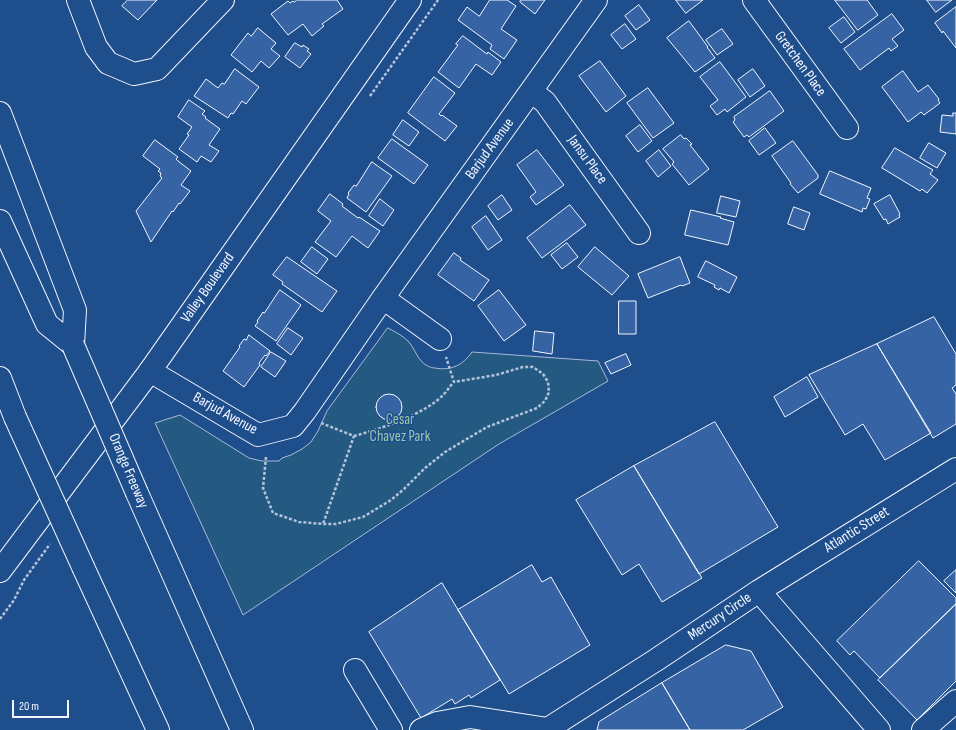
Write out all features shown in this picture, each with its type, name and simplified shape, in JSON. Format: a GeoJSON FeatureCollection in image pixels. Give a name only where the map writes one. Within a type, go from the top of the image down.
{"type":"FeatureCollection","features":[{"type":"Feature","properties":{"kind":"main road"},"geometry":{"type":"LineString","coordinates":[[78,0],[96,47],[108,63],[134,74],[157,69],[224,0]]}},
{"type":"Feature","properties":{"kind":"main road","name":"Valley Boulevard"},"geometry":{"type":"LineString","coordinates":[[0,571],[150,371],[410,0]]}},
{"type":"Feature","properties":{"kind":"main road","name":"Barjud Avenue"},"geometry":{"type":"LineString","coordinates":[[150,371],[258,435],[293,426],[596,0]]}},
{"type":"Feature","properties":{"kind":"main road","name":"Gretchen Place"},"geometry":{"type":"LineString","coordinates":[[754,0],[847,128]]}},
{"type":"Feature","properties":{"kind":"main road","name":"Jansu Place"},"geometry":{"type":"LineString","coordinates":[[531,91],[545,102],[639,232]]}},
{"type":"Feature","properties":{"kind":"main road"},"geometry":{"type":"LineString","coordinates":[[0,113],[75,310],[73,345]]}},
{"type":"Feature","properties":{"kind":"main road","name":"Orange Freeway"},"geometry":{"type":"LineString","coordinates":[[0,221],[47,324],[73,345],[242,730]]}},
{"type":"Feature","properties":{"kind":"main road"},"geometry":{"type":"LineString","coordinates":[[383,298],[440,339]]}},
{"type":"Feature","properties":{"kind":"main road"},"geometry":{"type":"LineString","coordinates":[[0,378],[15,417],[158,730]]}},
{"type":"Feature","properties":{"kind":"main road","name":"Atlantic Street"},"geometry":{"type":"LineString","coordinates":[[759,591],[956,469]]}},
{"type":"Feature","properties":{"kind":"main road","name":"Mercury Circle"},"geometry":{"type":"LineString","coordinates":[[547,730],[656,660],[759,591],[879,730]]}},
{"type":"Feature","properties":{"kind":"main road"},"geometry":{"type":"LineString","coordinates":[[355,670],[391,730]]}},
{"type":"Feature","properties":{"kind":"main road"},"geometry":{"type":"LineString","coordinates":[[923,730],[956,701]]}},
{"type":"Feature","properties":{"kind":"main road"},"geometry":{"type":"LineString","coordinates":[[421,730],[437,723],[470,717],[547,730]]}},
{"type":"Feature","properties":{"kind":"path"},"geometry":{"type":"LineString","coordinates":[[440,339],[454,382]]}},
{"type":"Feature","properties":{"kind":"path"},"geometry":{"type":"LineString","coordinates":[[266,457],[263,488],[273,513],[299,522],[323,524],[336,524],[364,517],[391,500],[425,468],[445,452],[487,427],[537,408],[545,401],[549,392],[548,382],[543,374],[533,367],[523,367],[496,375],[454,382],[444,395],[428,408],[379,429],[354,436],[320,422]]}},
{"type":"Feature","properties":{"kind":"path"},"geometry":{"type":"LineString","coordinates":[[323,524],[354,436]]}},
{"type":"Feature","properties":{"kind":"green space","name":"Cesar Chavez Park"},"geometry":{"type":"Polygon","coordinates":[[[388,328],[406,339],[422,362],[432,367],[441,369],[451,368],[461,364],[472,352],[598,361],[608,381],[499,444],[243,615],[155,423],[180,415],[249,458],[262,461],[279,461],[282,458],[302,449],[311,442],[327,411],[388,328]]]}},
{"type":"Feature","properties":{"kind":"building"},"geometry":{"type":"Polygon","coordinates":[[[128,0],[157,0],[138,20],[122,6],[128,0]]]}},
{"type":"Feature","properties":{"kind":"building"},"geometry":{"type":"Polygon","coordinates":[[[297,0],[337,0],[343,9],[322,24],[324,26],[312,36],[303,24],[288,35],[271,14],[288,1],[290,3],[297,0]]]}},
{"type":"Feature","properties":{"kind":"building"},"geometry":{"type":"Polygon","coordinates":[[[490,0],[507,0],[516,6],[501,29],[517,40],[504,59],[490,49],[492,45],[458,20],[467,7],[479,16],[490,0]]]}},
{"type":"Feature","properties":{"kind":"building"},"geometry":{"type":"Polygon","coordinates":[[[521,0],[545,0],[535,14],[520,2],[521,0]]]}},
{"type":"Feature","properties":{"kind":"building"},"geometry":{"type":"Polygon","coordinates":[[[676,0],[703,0],[686,13],[676,0]]]}},
{"type":"Feature","properties":{"kind":"building"},"geometry":{"type":"Polygon","coordinates":[[[835,0],[867,0],[878,15],[858,30],[835,0]]]}},
{"type":"Feature","properties":{"kind":"building"},"geometry":{"type":"Polygon","coordinates":[[[927,0],[952,0],[936,12],[927,0]]]}},
{"type":"Feature","properties":{"kind":"building"},"geometry":{"type":"Polygon","coordinates":[[[639,5],[650,20],[636,30],[625,16],[639,5]]]}},
{"type":"Feature","properties":{"kind":"building"},"geometry":{"type":"Polygon","coordinates":[[[956,7],[956,48],[935,23],[956,7]]]}},
{"type":"Feature","properties":{"kind":"building"},"geometry":{"type":"Polygon","coordinates":[[[892,14],[904,30],[892,39],[898,46],[891,51],[889,48],[860,70],[844,49],[892,14]]]}},
{"type":"Feature","properties":{"kind":"building"},"geometry":{"type":"Polygon","coordinates":[[[844,17],[855,32],[841,43],[829,28],[844,17]]]}},
{"type":"Feature","properties":{"kind":"building"},"geometry":{"type":"Polygon","coordinates":[[[689,21],[715,58],[695,72],[667,38],[689,21]]]}},
{"type":"Feature","properties":{"kind":"building"},"geometry":{"type":"Polygon","coordinates":[[[625,24],[636,39],[622,49],[611,35],[625,24]]]}},
{"type":"Feature","properties":{"kind":"building"},"geometry":{"type":"Polygon","coordinates":[[[258,28],[276,43],[271,49],[280,56],[269,68],[261,61],[252,72],[231,55],[248,33],[251,36],[258,28]]]}},
{"type":"Feature","properties":{"kind":"building"},"geometry":{"type":"Polygon","coordinates":[[[722,29],[733,44],[717,55],[706,40],[722,29]]]}},
{"type":"Feature","properties":{"kind":"building"},"geometry":{"type":"Polygon","coordinates":[[[463,36],[487,54],[488,52],[501,62],[492,75],[476,64],[459,88],[438,72],[463,36]]]}},
{"type":"Feature","properties":{"kind":"building"},"geometry":{"type":"Polygon","coordinates":[[[295,43],[302,47],[303,45],[309,49],[307,51],[311,54],[300,68],[285,57],[295,43]]]}},
{"type":"Feature","properties":{"kind":"building"},"geometry":{"type":"Polygon","coordinates":[[[600,61],[626,96],[606,112],[579,76],[600,61]]]}},
{"type":"Feature","properties":{"kind":"building"},"geometry":{"type":"Polygon","coordinates":[[[720,62],[746,97],[727,112],[725,109],[717,115],[710,106],[718,100],[700,77],[720,62]]]}},
{"type":"Feature","properties":{"kind":"building"},"geometry":{"type":"Polygon","coordinates":[[[235,69],[259,87],[246,104],[242,101],[233,114],[231,113],[228,118],[194,96],[206,79],[218,88],[222,83],[224,84],[235,69]]]}},
{"type":"Feature","properties":{"kind":"building"},"geometry":{"type":"Polygon","coordinates":[[[753,69],[765,86],[750,97],[738,80],[753,69]]]}},
{"type":"Feature","properties":{"kind":"building"},"geometry":{"type":"Polygon","coordinates":[[[903,71],[918,92],[928,85],[939,99],[938,100],[940,103],[924,115],[921,112],[908,122],[882,87],[903,71]]]}},
{"type":"Feature","properties":{"kind":"building"},"geometry":{"type":"Polygon","coordinates":[[[434,77],[455,93],[439,114],[457,126],[445,141],[408,113],[434,77]]]}},
{"type":"Feature","properties":{"kind":"building"},"geometry":{"type":"Polygon","coordinates":[[[648,88],[674,123],[653,138],[627,103],[648,88]]]}},
{"type":"Feature","properties":{"kind":"building"},"geometry":{"type":"Polygon","coordinates":[[[770,91],[784,111],[749,137],[747,135],[744,137],[733,122],[735,120],[734,117],[770,91]]]}},
{"type":"Feature","properties":{"kind":"building"},"geometry":{"type":"Polygon","coordinates":[[[189,100],[205,111],[202,114],[206,117],[205,118],[220,129],[209,145],[219,151],[211,162],[201,156],[197,162],[179,149],[189,135],[187,134],[192,127],[178,117],[189,100]]]}},
{"type":"Feature","properties":{"kind":"building"},"geometry":{"type":"Polygon","coordinates":[[[953,113],[956,113],[956,134],[940,132],[942,115],[953,116],[953,113]]]}},
{"type":"Feature","properties":{"kind":"building"},"geometry":{"type":"Polygon","coordinates":[[[403,120],[419,132],[409,146],[393,135],[403,120]]]}},
{"type":"Feature","properties":{"kind":"building"},"geometry":{"type":"Polygon","coordinates":[[[640,125],[652,141],[638,152],[626,136],[640,125]]]}},
{"type":"Feature","properties":{"kind":"building"},"geometry":{"type":"Polygon","coordinates":[[[765,128],[776,143],[759,155],[749,141],[765,128]]]}},
{"type":"Feature","properties":{"kind":"building"},"geometry":{"type":"Polygon","coordinates":[[[681,135],[692,144],[690,145],[709,169],[689,185],[672,164],[674,162],[663,149],[681,135]]]}},
{"type":"Feature","properties":{"kind":"building"},"geometry":{"type":"Polygon","coordinates":[[[392,139],[428,165],[414,184],[378,158],[392,139]]]}},
{"type":"Feature","properties":{"kind":"building"},"geometry":{"type":"Polygon","coordinates":[[[155,140],[178,157],[176,159],[191,171],[181,185],[190,191],[173,212],[172,211],[151,242],[136,211],[162,178],[160,176],[161,173],[158,171],[160,169],[143,156],[155,140]]]}},
{"type":"Feature","properties":{"kind":"building"},"geometry":{"type":"Polygon","coordinates":[[[793,141],[818,175],[818,178],[798,193],[790,184],[791,183],[772,156],[793,141]]]}},
{"type":"Feature","properties":{"kind":"building"},"geometry":{"type":"Polygon","coordinates":[[[929,143],[946,153],[937,168],[920,158],[929,143]]]}},
{"type":"Feature","properties":{"kind":"building"},"geometry":{"type":"Polygon","coordinates":[[[895,148],[933,170],[930,174],[938,180],[927,193],[922,189],[920,191],[882,168],[895,148]]]}},
{"type":"Feature","properties":{"kind":"building"},"geometry":{"type":"Polygon","coordinates":[[[537,150],[564,185],[536,205],[530,197],[536,192],[517,165],[537,150]]]}},
{"type":"Feature","properties":{"kind":"building"},"geometry":{"type":"Polygon","coordinates":[[[659,150],[671,166],[658,177],[646,161],[659,150]]]}},
{"type":"Feature","properties":{"kind":"building"},"geometry":{"type":"Polygon","coordinates":[[[372,162],[392,176],[366,212],[347,198],[348,193],[354,185],[356,186],[372,162]]]}},
{"type":"Feature","properties":{"kind":"building"},"geometry":{"type":"Polygon","coordinates":[[[830,171],[871,188],[867,198],[870,199],[866,209],[863,208],[862,212],[820,194],[830,171]]]}},
{"type":"Feature","properties":{"kind":"building"},"geometry":{"type":"Polygon","coordinates":[[[330,194],[343,204],[342,206],[358,218],[359,217],[380,231],[368,248],[352,236],[336,257],[315,242],[331,221],[318,211],[330,194]]]}},
{"type":"Feature","properties":{"kind":"building"},"geometry":{"type":"Polygon","coordinates":[[[502,195],[512,210],[498,220],[488,206],[502,195]]]}},
{"type":"Feature","properties":{"kind":"building"},"geometry":{"type":"Polygon","coordinates":[[[890,195],[900,214],[900,217],[888,224],[886,219],[884,220],[874,204],[890,195]]]}},
{"type":"Feature","properties":{"kind":"building"},"geometry":{"type":"Polygon","coordinates":[[[721,196],[740,201],[736,217],[717,213],[721,196]]]}},
{"type":"Feature","properties":{"kind":"building"},"geometry":{"type":"Polygon","coordinates":[[[380,199],[394,210],[383,226],[369,216],[380,199]]]}},
{"type":"Feature","properties":{"kind":"building"},"geometry":{"type":"Polygon","coordinates":[[[570,205],[586,225],[542,258],[527,238],[570,205]]]}},
{"type":"Feature","properties":{"kind":"building"},"geometry":{"type":"Polygon","coordinates":[[[794,207],[810,213],[804,230],[788,224],[794,207]]]}},
{"type":"Feature","properties":{"kind":"building"},"geometry":{"type":"Polygon","coordinates":[[[691,210],[721,217],[720,218],[734,222],[728,245],[685,235],[691,210]]]}},
{"type":"Feature","properties":{"kind":"building"},"geometry":{"type":"Polygon","coordinates":[[[486,216],[502,240],[488,250],[472,227],[486,216]]]}},
{"type":"Feature","properties":{"kind":"building"},"geometry":{"type":"Polygon","coordinates":[[[567,243],[578,257],[562,269],[551,255],[567,243]]]}},
{"type":"Feature","properties":{"kind":"building"},"geometry":{"type":"Polygon","coordinates":[[[312,247],[328,259],[317,274],[301,262],[312,247]]]}},
{"type":"Feature","properties":{"kind":"building"},"geometry":{"type":"Polygon","coordinates":[[[595,247],[629,276],[612,295],[578,267],[595,247]]]}},
{"type":"Feature","properties":{"kind":"building"},"geometry":{"type":"Polygon","coordinates":[[[454,253],[461,258],[460,260],[489,280],[474,301],[438,275],[454,253]]]}},
{"type":"Feature","properties":{"kind":"building"},"geometry":{"type":"Polygon","coordinates":[[[287,257],[337,291],[322,312],[282,284],[283,282],[273,275],[287,257]]]}},
{"type":"Feature","properties":{"kind":"building"},"geometry":{"type":"Polygon","coordinates":[[[680,257],[690,283],[648,298],[638,274],[680,257]]]}},
{"type":"Feature","properties":{"kind":"building"},"geometry":{"type":"Polygon","coordinates":[[[706,261],[737,277],[729,293],[720,288],[719,290],[714,287],[715,285],[698,277],[706,261]]]}},
{"type":"Feature","properties":{"kind":"building"},"geometry":{"type":"Polygon","coordinates":[[[280,290],[301,305],[276,341],[255,326],[263,312],[264,313],[280,290]]]}},
{"type":"Feature","properties":{"kind":"building"},"geometry":{"type":"Polygon","coordinates":[[[499,290],[526,325],[504,341],[478,306],[499,290]]]}},
{"type":"Feature","properties":{"kind":"building"},"geometry":{"type":"Polygon","coordinates":[[[619,301],[636,301],[636,334],[619,334],[619,301]]]}},
{"type":"Feature","properties":{"kind":"building"},"geometry":{"type":"Polygon","coordinates":[[[934,317],[956,354],[956,385],[952,388],[956,394],[956,424],[933,438],[877,344],[934,317]]]}},
{"type":"Feature","properties":{"kind":"building"},"geometry":{"type":"Polygon","coordinates":[[[288,328],[303,338],[291,355],[277,344],[288,328]]]}},
{"type":"Feature","properties":{"kind":"building"},"geometry":{"type":"Polygon","coordinates":[[[535,331],[554,333],[552,354],[533,351],[535,331]]]}},
{"type":"Feature","properties":{"kind":"building"},"geometry":{"type":"Polygon","coordinates":[[[249,335],[270,351],[259,363],[260,365],[244,387],[223,371],[244,339],[246,340],[249,335]]]}},
{"type":"Feature","properties":{"kind":"building"},"geometry":{"type":"Polygon","coordinates":[[[877,344],[931,433],[885,460],[863,424],[845,435],[809,375],[877,344]]]}},
{"type":"Feature","properties":{"kind":"building"},"geometry":{"type":"Polygon","coordinates":[[[271,352],[286,361],[275,377],[261,367],[271,352]]]}},
{"type":"Feature","properties":{"kind":"building"},"geometry":{"type":"Polygon","coordinates":[[[626,354],[631,365],[611,374],[605,363],[626,354]]]}},
{"type":"Feature","properties":{"kind":"building"},"geometry":{"type":"Polygon","coordinates":[[[807,377],[818,397],[785,417],[774,397],[807,377]]]}},
{"type":"Feature","properties":{"kind":"building"},"geometry":{"type":"Polygon","coordinates":[[[389,394],[398,398],[402,407],[398,416],[389,420],[380,416],[376,407],[380,398],[389,394]]]}},
{"type":"Feature","properties":{"kind":"building"},"geometry":{"type":"Polygon","coordinates":[[[715,422],[778,527],[699,574],[634,466],[715,422]]]}},
{"type":"Feature","properties":{"kind":"building"},"geometry":{"type":"Polygon","coordinates":[[[634,466],[702,578],[662,602],[639,564],[622,575],[576,500],[634,466]]]}},
{"type":"Feature","properties":{"kind":"building"},"geometry":{"type":"Polygon","coordinates":[[[919,561],[956,598],[956,604],[880,678],[854,651],[850,655],[837,641],[919,561]]]}},
{"type":"Feature","properties":{"kind":"building"},"geometry":{"type":"Polygon","coordinates":[[[532,565],[542,582],[551,577],[590,645],[509,694],[458,610],[532,565]]]}},
{"type":"Feature","properties":{"kind":"building"},"geometry":{"type":"Polygon","coordinates":[[[956,570],[956,593],[944,581],[956,570]]]}},
{"type":"Feature","properties":{"kind":"building"},"geometry":{"type":"Polygon","coordinates":[[[442,583],[500,680],[471,698],[469,695],[455,704],[452,699],[421,718],[369,632],[442,583]]]}},
{"type":"Feature","properties":{"kind":"building"},"geometry":{"type":"Polygon","coordinates":[[[956,604],[956,681],[917,720],[878,680],[956,604]]]}},
{"type":"Feature","properties":{"kind":"building"},"geometry":{"type":"Polygon","coordinates":[[[726,645],[751,651],[783,707],[743,730],[690,730],[662,683],[726,645]]]}},
{"type":"Feature","properties":{"kind":"building"},"geometry":{"type":"Polygon","coordinates":[[[662,683],[690,730],[597,730],[599,722],[662,683]]]}}]}
